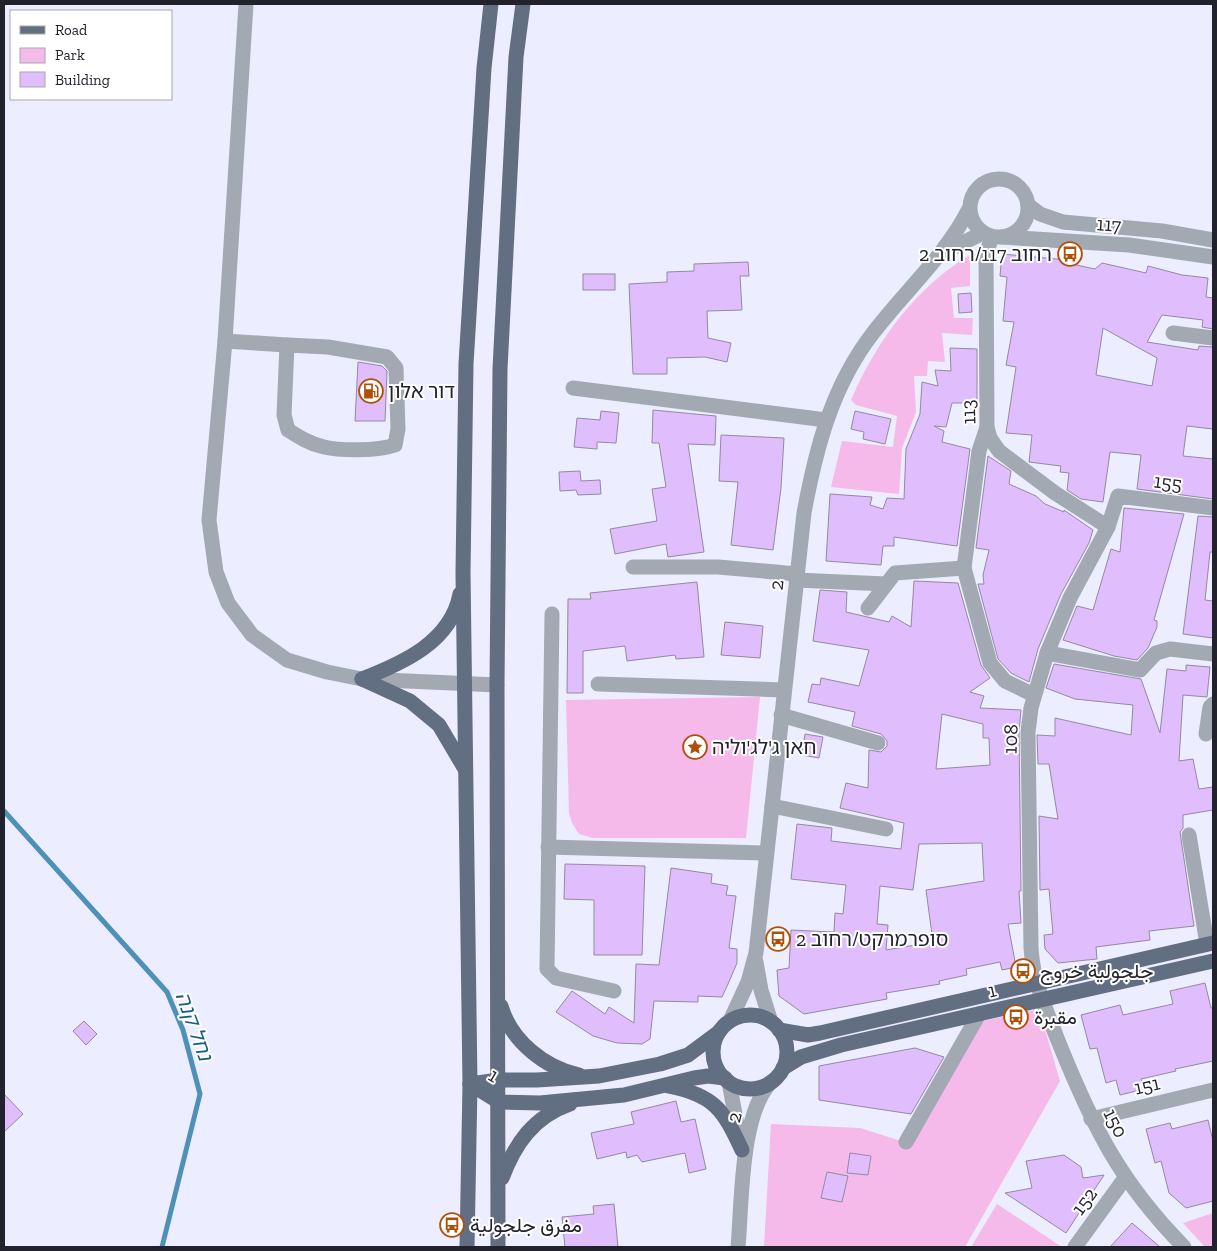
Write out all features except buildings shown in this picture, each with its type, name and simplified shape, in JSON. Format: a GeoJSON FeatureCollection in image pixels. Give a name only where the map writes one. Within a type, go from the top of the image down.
{"type":"FeatureCollection","features":[{"type":"Feature","properties":{"kind":"main road"},"geometry":{"type":"LineString","coordinates":[[467,1247],[470,1084],[463,573],[466,364],[484,68],[491,4]]}},
{"type":"Feature","properties":{"kind":"main road"},"geometry":{"type":"LineString","coordinates":[[498,1247],[500,1102],[498,685],[500,369],[516,66],[523,4]]}},
{"type":"Feature","properties":{"kind":"main road"},"geometry":{"type":"LineString","coordinates":[[362,679],[402,663],[424,648],[446,628],[458,603],[463,573]]}},
{"type":"Feature","properties":{"kind":"main road"},"geometry":{"type":"LineString","coordinates":[[362,679],[410,701],[439,725],[465,770]]}},
{"type":"Feature","properties":{"kind":"main road","name":"1"},"geometry":{"type":"LineString","coordinates":[[775,1026],[808,1035],[820,1033],[1210,944]]}},
{"type":"Feature","properties":{"kind":"main road","name":"1"},"geometry":{"type":"LineString","coordinates":[[782,1068],[815,1052],[1213,961]]}},
{"type":"Feature","properties":{"kind":"main road"},"geometry":{"type":"LineString","coordinates":[[498,996],[508,1023],[517,1037],[532,1052],[568,1073],[588,1077]]}},
{"type":"Feature","properties":{"kind":"main road"},"geometry":{"type":"LineString","coordinates":[[744,1015],[756,1015],[775,1026],[786,1045],[787,1055],[782,1068],[771,1082],[759,1087],[746,1088],[727,1080],[714,1061],[714,1041],[718,1032],[730,1021],[744,1015]]}},
{"type":"Feature","properties":{"kind":"main road","name":"1"},"geometry":{"type":"LineString","coordinates":[[470,1084],[499,1080],[588,1077],[675,1061],[700,1048],[718,1032]]}},
{"type":"Feature","properties":{"kind":"main road","name":"1"},"geometry":{"type":"LineString","coordinates":[[470,1084],[500,1102],[581,1100],[624,1095],[708,1076],[727,1080]]}},
{"type":"Feature","properties":{"kind":"main road"},"geometry":{"type":"LineString","coordinates":[[666,1085],[686,1089],[706,1097],[721,1111],[743,1157]]}},
{"type":"Feature","properties":{"kind":"main road"},"geometry":{"type":"LineString","coordinates":[[498,1189],[509,1159],[520,1139],[530,1128],[554,1110],[581,1100]]}},
{"type":"Feature","properties":{"kind":"street"},"geometry":{"type":"LineString","coordinates":[[246,4],[225,341],[209,520],[216,572],[228,603],[252,636],[287,660],[327,672],[362,679],[498,685]]}},
{"type":"Feature","properties":{"kind":"street"},"geometry":{"type":"LineString","coordinates":[[999,178],[1017,184],[1023,191],[1028,205],[1027,215],[1019,229],[992,236],[976,227],[969,209],[974,191],[990,180],[999,178]]}},
{"type":"Feature","properties":{"kind":"street","name":"117"},"geometry":{"type":"LineString","coordinates":[[1028,205],[1040,214],[1062,222],[1162,231],[1213,240]]}},
{"type":"Feature","properties":{"kind":"street","name":"2"},"geometry":{"type":"LineString","coordinates":[[730,1021],[748,982],[756,953],[796,577],[805,503],[816,451],[839,387],[872,334],[952,240],[969,209]]}},
{"type":"Feature","properties":{"kind":"street","name":"117"},"geometry":{"type":"LineString","coordinates":[[992,236],[1128,245],[1213,257]]}},
{"type":"Feature","properties":{"kind":"street","name":"2"},"geometry":{"type":"LineString","coordinates":[[937,257],[967,239],[992,236]]}},
{"type":"Feature","properties":{"kind":"street","name":"113"},"geometry":{"type":"LineString","coordinates":[[992,236],[986,254],[987,427],[990,438],[999,451],[1054,493],[1108,527]]}},
{"type":"Feature","properties":{"kind":"street"},"geometry":{"type":"LineString","coordinates":[[1173,332],[1213,338]]}},
{"type":"Feature","properties":{"kind":"street"},"geometry":{"type":"LineString","coordinates":[[225,341],[328,347],[387,357],[396,368],[398,429],[394,445],[383,449],[324,447],[303,439],[288,430],[284,415],[287,345]]}},
{"type":"Feature","properties":{"kind":"street"},"geometry":{"type":"LineString","coordinates":[[573,388],[826,420]]}},
{"type":"Feature","properties":{"kind":"street"},"geometry":{"type":"LineString","coordinates":[[987,427],[979,451],[964,568],[990,663],[1005,681],[1034,696]]}},
{"type":"Feature","properties":{"kind":"street","name":"108"},"geometry":{"type":"LineString","coordinates":[[1042,1000],[1036,984],[1031,948],[1028,732],[1034,696],[1047,653],[1070,598],[1108,527],[1118,496]]}},
{"type":"Feature","properties":{"kind":"street","name":"155"},"geometry":{"type":"LineString","coordinates":[[1118,496],[1213,508]]}},
{"type":"Feature","properties":{"kind":"street"},"geometry":{"type":"LineString","coordinates":[[633,567],[718,567],[796,577],[886,584]]}},
{"type":"Feature","properties":{"kind":"street"},"geometry":{"type":"LineString","coordinates":[[868,608],[895,573],[964,568]]}},
{"type":"Feature","properties":{"kind":"street"},"geometry":{"type":"LineString","coordinates":[[552,614],[547,969],[556,978],[614,991]]}},
{"type":"Feature","properties":{"kind":"street"},"geometry":{"type":"LineString","coordinates":[[1047,653],[1140,670],[1156,653],[1170,650],[1213,654]]}},
{"type":"Feature","properties":{"kind":"street"},"geometry":{"type":"LineString","coordinates":[[598,684],[784,690]]}},
{"type":"Feature","properties":{"kind":"street"},"geometry":{"type":"LineString","coordinates":[[1206,734],[1210,707],[1213,704]]}},
{"type":"Feature","properties":{"kind":"street"},"geometry":{"type":"LineString","coordinates":[[782,715],[878,743]]}},
{"type":"Feature","properties":{"kind":"street"},"geometry":{"type":"LineString","coordinates":[[772,806],[886,829]]}},
{"type":"Feature","properties":{"kind":"street"},"geometry":{"type":"LineString","coordinates":[[1189,836],[1210,944]]}},
{"type":"Feature","properties":{"kind":"street"},"geometry":{"type":"LineString","coordinates":[[548,847],[766,853]]}},
{"type":"Feature","properties":{"kind":"street","name":"2"},"geometry":{"type":"LineString","coordinates":[[756,953],[761,990],[775,1026]]}},
{"type":"Feature","properties":{"kind":"street","name":"150"},"geometry":{"type":"LineString","coordinates":[[1042,1000],[1091,1119],[1125,1178],[1146,1207],[1184,1247]]}},
{"type":"Feature","properties":{"kind":"street"},"geometry":{"type":"LineString","coordinates":[[906,1142],[979,1014]]}},
{"type":"Feature","properties":{"kind":"street","name":"2"},"geometry":{"type":"LineString","coordinates":[[727,1080],[743,1157]]}},
{"type":"Feature","properties":{"kind":"street","name":"2"},"geometry":{"type":"LineString","coordinates":[[738,1247],[743,1157],[758,1103],[764,1089],[771,1082]]}},
{"type":"Feature","properties":{"kind":"street","name":"151"},"geometry":{"type":"LineString","coordinates":[[1091,1119],[1213,1090]]}},
{"type":"Feature","properties":{"kind":"street","name":"152"},"geometry":{"type":"LineString","coordinates":[[1075,1247],[1125,1178]]}},
{"type":"Feature","properties":{"kind":"green space"},"geometry":{"type":"Polygon","coordinates":[[[970,255],[970,286],[951,288],[954,318],[973,318],[972,335],[942,333],[945,362],[928,361],[927,376],[914,376],[916,412],[902,448],[899,494],[831,487],[842,441],[893,447],[897,416],[856,405],[851,400],[873,357],[885,337],[900,318],[932,283],[970,255]]]}},
{"type":"Feature","properties":{"kind":"green space"},"geometry":{"type":"Polygon","coordinates":[[[760,697],[746,838],[593,838],[579,834],[572,823],[569,813],[566,700],[760,697]]]}},
{"type":"Feature","properties":{"kind":"green space"},"geometry":{"type":"Polygon","coordinates":[[[1039,1009],[1060,1081],[965,1247],[764,1247],[771,1124],[860,1128],[901,1141],[983,1021],[1039,1009]]]}},
{"type":"Feature","properties":{"kind":"green space"},"geometry":{"type":"Polygon","coordinates":[[[997,1204],[1062,1247],[971,1247],[997,1204]]]}},
{"type":"Feature","properties":{"kind":"green space"},"geometry":{"type":"Polygon","coordinates":[[[1213,1213],[1213,1247],[1205,1247],[1183,1223],[1213,1213]]]}},
{"type":"Feature","properties":{"kind":"waterway","name":"נחל קנה"},"geometry":{"type":"LineString","coordinates":[[4,811],[167,992],[183,1030],[200,1094],[162,1247]]}},
{"type":"Feature","properties":{"kind":"place","name":"רחוב 117/רחוב 2"},"geometry":{"type":"Point","coordinates":[1070,254]}},
{"type":"Feature","properties":{"kind":"place","name":"דור אלון"},"geometry":{"type":"Point","coordinates":[371,391]}},
{"type":"Feature","properties":{"kind":"place","name":"חאן ג'לג'וליה"},"geometry":{"type":"Point","coordinates":[695,747]}},
{"type":"Feature","properties":{"kind":"place","name":"סופרמרקט/רחוב 2"},"geometry":{"type":"Point","coordinates":[778,939]}},
{"type":"Feature","properties":{"kind":"place","name":"جلجولية خروج"},"geometry":{"type":"Point","coordinates":[1023,971]}},
{"type":"Feature","properties":{"kind":"place","name":"مقبرة"},"geometry":{"type":"Point","coordinates":[1016,1017]}},
{"type":"Feature","properties":{"kind":"place","name":"مفرق جلجولية"},"geometry":{"type":"Point","coordinates":[452,1225]}}]}
